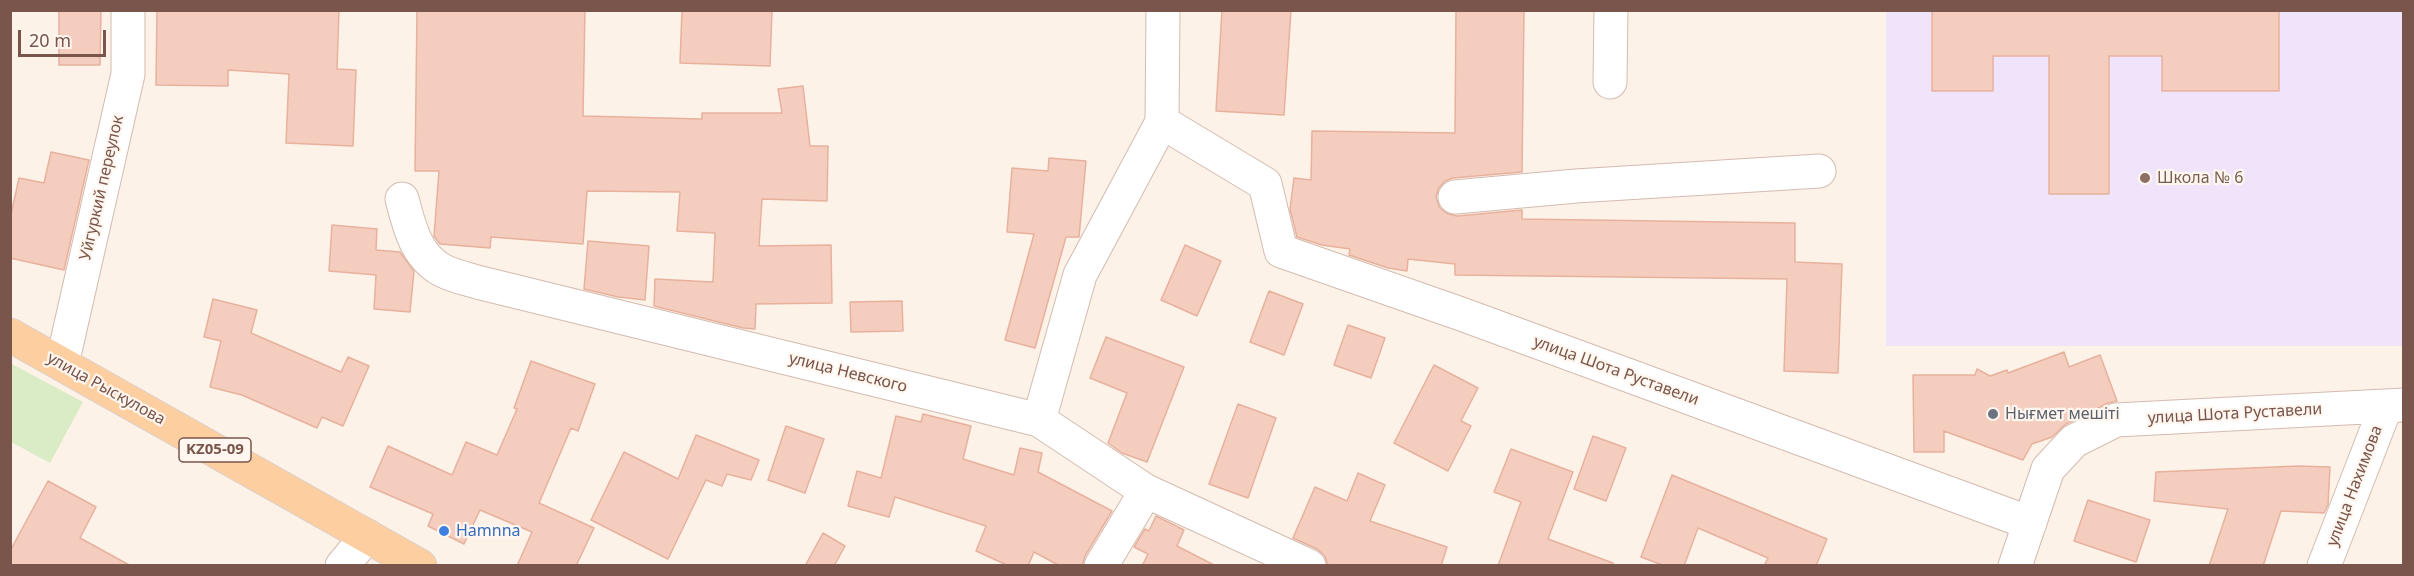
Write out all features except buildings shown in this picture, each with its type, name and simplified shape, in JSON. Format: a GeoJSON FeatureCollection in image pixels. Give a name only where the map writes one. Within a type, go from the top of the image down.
{"type":"FeatureCollection","features":[{"type":"Feature","properties":{"kind":"main road","name":"улица Рыскулова"},"geometry":{"type":"LineString","coordinates":[[10,335],[420,566]]}},
{"type":"Feature","properties":{"kind":"street","name":"Уйгуркий переулок"},"geometry":{"type":"LineString","coordinates":[[62,364],[128,74],[128,10]]}},
{"type":"Feature","properties":{"kind":"street"},"geometry":{"type":"LineString","coordinates":[[1039,420],[1080,275],[1162,122],[1163,10]]}},
{"type":"Feature","properties":{"kind":"street"},"geometry":{"type":"LineString","coordinates":[[1610,82],[1611,10]]}},
{"type":"Feature","properties":{"kind":"street","name":"улица Шота Руставели"},"geometry":{"type":"LineString","coordinates":[[1162,122],[1265,184],[1281,251],[1464,315],[2030,523],[2048,469],[2074,441],[2116,420],[2395,406]]}},
{"type":"Feature","properties":{"kind":"street"},"geometry":{"type":"LineString","coordinates":[[1455,197],[1576,186],[1819,171]]}},
{"type":"Feature","properties":{"kind":"street","name":"улица Невского"},"geometry":{"type":"LineString","coordinates":[[402,199],[412,237],[426,259],[441,270],[481,283],[1039,420],[1146,491],[1309,566]]}},
{"type":"Feature","properties":{"kind":"street","name":"улица Нахимова"},"geometry":{"type":"LineString","coordinates":[[2324,566],[2395,406]]}},
{"type":"Feature","properties":{"kind":"street"},"geometry":{"type":"LineString","coordinates":[[1101,566],[1146,491]]}},
{"type":"Feature","properties":{"kind":"street"},"geometry":{"type":"LineString","coordinates":[[2015,566],[2030,523]]}},
{"type":"Feature","properties":{"kind":"street"},"geometry":{"type":"LineString","coordinates":[[342,566],[367,536]]}},
{"type":"Feature","properties":{"kind":"shaded area","name":"Школа № 6"},"geometry":{"type":"Polygon","coordinates":[[[1886,11],[2403,11],[2403,346],[1886,346],[1886,11]]]}},
{"type":"Feature","properties":{"kind":"green space"},"geometry":{"type":"Polygon","coordinates":[[[10,363],[83,402],[50,463],[11,442],[10,363]]]}},
{"type":"Feature","properties":{"kind":"place","name":"Школа № 6"},"geometry":{"type":"Point","coordinates":[2145,178]}},
{"type":"Feature","properties":{"kind":"place","name":"Нығмет мешіті"},"geometry":{"type":"Point","coordinates":[1993,414]}},
{"type":"Feature","properties":{"kind":"place","name":"Hamnna"},"geometry":{"type":"Point","coordinates":[444,531]}}]}
